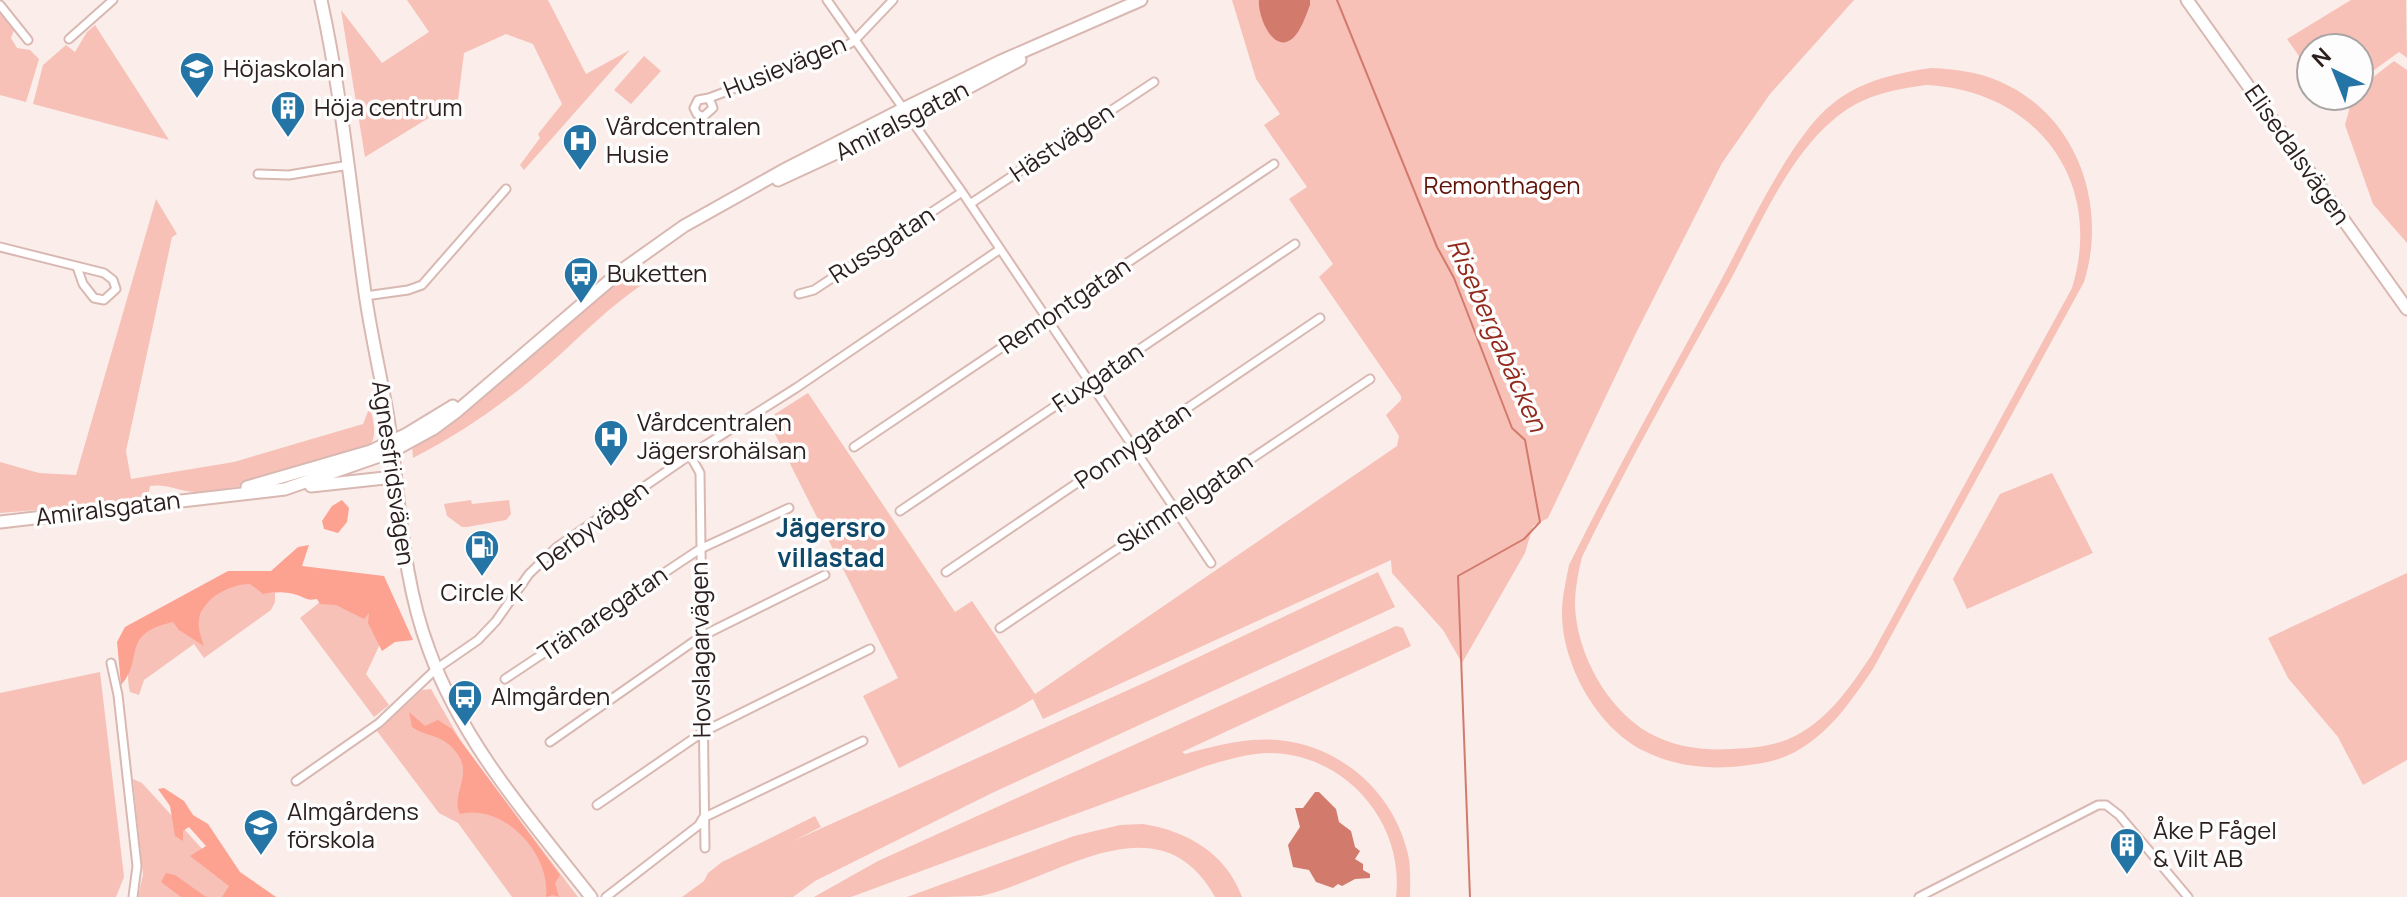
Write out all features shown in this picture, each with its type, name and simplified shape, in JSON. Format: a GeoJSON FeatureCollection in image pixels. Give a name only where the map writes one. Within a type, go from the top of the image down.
{"type":"FeatureCollection","features":[{"type":"Feature","properties":{"kind":"street"},"geometry":{"type":"LineString","coordinates":[[69,39],[113,0]]}},
{"type":"Feature","properties":{"kind":"street","name":"Agnesfridsvägen"},"geometry":{"type":"LineString","coordinates":[[321,0],[349,165],[365,296],[409,584],[420,626],[436,669],[474,743],[591,897]]}},
{"type":"Feature","properties":{"kind":"street"},"geometry":{"type":"LineString","coordinates":[[827,0],[962,192],[1211,563]]}},
{"type":"Feature","properties":{"kind":"street","name":"Husievägen"},"geometry":{"type":"LineString","coordinates":[[709,98],[854,41],[893,0]]}},
{"type":"Feature","properties":{"kind":"street","name":"Amiralsgatan"},"geometry":{"type":"LineString","coordinates":[[0,522],[285,489],[390,447],[506,369],[643,254],[684,226],[736,197],[1062,35],[1141,0]]}},
{"type":"Feature","properties":{"kind":"street","name":"Elisedalsvägen"},"geometry":{"type":"LineString","coordinates":[[2187,0],[2407,309]]}},
{"type":"Feature","properties":{"kind":"street"},"geometry":{"type":"LineString","coordinates":[[0,5],[28,40]]}},
{"type":"Feature","properties":{"kind":"street","name":"Hästvägen"},"geometry":{"type":"LineString","coordinates":[[970,204],[1154,82]]}},
{"type":"Feature","properties":{"kind":"street","name":"Remontgatan"},"geometry":{"type":"LineString","coordinates":[[854,447],[1274,164]]}},
{"type":"Feature","properties":{"kind":"street"},"geometry":{"type":"LineString","coordinates":[[258,174],[289,175],[349,165]]}},
{"type":"Feature","properties":{"kind":"street"},"geometry":{"type":"LineString","coordinates":[[365,296],[422,285],[506,189]]}},
{"type":"Feature","properties":{"kind":"street","name":"Russgatan"},"geometry":{"type":"LineString","coordinates":[[799,294],[814,290],[962,192]]}},
{"type":"Feature","properties":{"kind":"street","name":"Fuxgatan"},"geometry":{"type":"LineString","coordinates":[[900,511],[1295,244]]}},
{"type":"Feature","properties":{"kind":"street"},"geometry":{"type":"LineString","coordinates":[[0,247],[77,267],[110,277],[116,289],[113,294],[104,300],[94,298],[83,284],[77,267]]}},
{"type":"Feature","properties":{"kind":"street","name":"Derbyvägen"},"geometry":{"type":"LineString","coordinates":[[296,781],[379,723],[436,669],[468,649],[488,631],[543,559],[690,455],[796,388],[999,250]]}},
{"type":"Feature","properties":{"kind":"street","name":"Ponnygatan"},"geometry":{"type":"LineString","coordinates":[[946,572],[1320,318]]}},
{"type":"Feature","properties":{"kind":"street","name":"Skimmelgatan"},"geometry":{"type":"LineString","coordinates":[[1000,628],[1370,379]]}},
{"type":"Feature","properties":{"kind":"street","name":"Amiralsgatan"},"geometry":{"type":"LineString","coordinates":[[216,495],[390,447]]}},
{"type":"Feature","properties":{"kind":"street","name":"Hovslagarvägen"},"geometry":{"type":"LineString","coordinates":[[690,455],[700,473],[705,848]]}},
{"type":"Feature","properties":{"kind":"street"},"geometry":{"type":"LineString","coordinates":[[285,489],[394,477]]}},
{"type":"Feature","properties":{"kind":"street","name":"Tränaregatan"},"geometry":{"type":"LineString","coordinates":[[505,679],[700,549],[789,508]]}},
{"type":"Feature","properties":{"kind":"street"},"geometry":{"type":"LineString","coordinates":[[550,742],[700,637],[825,575]]}},
{"type":"Feature","properties":{"kind":"street"},"geometry":{"type":"LineString","coordinates":[[597,805],[703,732],[870,649]]}},
{"type":"Feature","properties":{"kind":"street"},"geometry":{"type":"LineString","coordinates":[[111,663],[118,695],[137,866],[133,897]]}},
{"type":"Feature","properties":{"kind":"street"},"geometry":{"type":"LineString","coordinates":[[606,897],[699,825],[703,818],[863,741]]}},
{"type":"Feature","properties":{"kind":"street"},"geometry":{"type":"LineString","coordinates":[[1919,897],[2090,807],[2106,805],[2119,815],[2188,897]]}},
{"type":"Feature","properties":{"kind":"green space"},"geometry":{"type":"Polygon","coordinates":[[[407,0],[548,0],[586,74],[630,50],[524,170],[520,165],[540,138],[538,134],[562,104],[533,44],[506,34],[464,53],[458,100],[365,157],[341,10],[382,63],[429,32],[407,0]]]}},
{"type":"Feature","properties":{"kind":"green space","name":"Remonthagen"},"geometry":{"type":"Polygon","coordinates":[[[1232,0],[1854,0],[1770,94],[1722,163],[1635,335],[1548,518],[1533,526],[1525,553],[1462,663],[1443,630],[1392,573],[1391,560],[1043,719],[1033,699],[899,768],[863,696],[898,678],[771,426],[764,421],[808,393],[955,612],[972,601],[1035,694],[1397,446],[1399,436],[1386,415],[1401,400],[1401,396],[1319,277],[1333,264],[1289,199],[1307,187],[1264,125],[1280,114],[1256,79],[1232,0]]]}},
{"type":"Feature","properties":{"kind":"green space"},"geometry":{"type":"Polygon","coordinates":[[[2351,0],[2406,0],[2407,58],[2399,52],[2375,69],[2375,32],[2298,32],[2351,0]]]}},
{"type":"Feature","properties":{"kind":"green space"},"geometry":{"type":"Polygon","coordinates":[[[0,13],[14,30],[11,38],[17,48],[30,50],[39,59],[26,102],[0,95],[0,13]]]}},
{"type":"Feature","properties":{"kind":"green space"},"geometry":{"type":"Polygon","coordinates":[[[95,25],[169,140],[33,104],[43,65],[66,45],[75,52],[95,25]]]}},
{"type":"Feature","properties":{"kind":"green space"},"geometry":{"type":"Polygon","coordinates":[[[2295,34],[2295,50],[2287,39],[2295,34]]]}},
{"type":"Feature","properties":{"kind":"green space"},"geometry":{"type":"Polygon","coordinates":[[[644,56],[661,71],[631,104],[614,90],[644,56]]]}},
{"type":"Feature","properties":{"kind":"green space"},"geometry":{"type":"Polygon","coordinates":[[[2394,61],[2407,70],[2407,243],[2373,204],[2345,125],[2349,112],[2375,112],[2375,76],[2394,61]]]}},
{"type":"Feature","properties":{"kind":"green space"},"geometry":{"type":"Polygon","coordinates":[[[1951,69],[1990,78],[2034,102],[2054,122],[2082,170],[2089,197],[2092,226],[2084,282],[1873,669],[1839,715],[1819,736],[1795,752],[1771,761],[1718,767],[1663,759],[1642,750],[1610,726],[1596,710],[1575,672],[1568,653],[1562,613],[1569,565],[1762,202],[1800,140],[1838,99],[1881,78],[1914,71],[1951,69]],[[1926,85],[1876,96],[1843,112],[1801,154],[1763,216],[1582,557],[1575,606],[1588,661],[1620,710],[1659,738],[1679,745],[1711,749],[1765,746],[1789,739],[1809,728],[1838,700],[1871,656],[2072,288],[2080,249],[2079,212],[2069,178],[2053,148],[2029,123],[2000,104],[1965,91],[1926,85]]]}},
{"type":"Feature","properties":{"kind":"green space"},"geometry":{"type":"Polygon","coordinates":[[[156,199],[177,234],[172,237],[126,451],[131,479],[234,462],[363,424],[370,406],[374,429],[371,444],[367,449],[242,486],[199,492],[150,486],[148,496],[85,506],[0,513],[0,462],[39,473],[76,475],[156,199]]]}},
{"type":"Feature","properties":{"kind":"green space"},"geometry":{"type":"Polygon","coordinates":[[[632,267],[643,284],[504,401],[469,426],[413,458],[412,445],[632,267]]]}},
{"type":"Feature","properties":{"kind":"green space"},"geometry":{"type":"Polygon","coordinates":[[[2052,473],[2093,553],[1967,609],[1953,579],[2000,494],[2052,473]]]}},
{"type":"Feature","properties":{"kind":"green space"},"geometry":{"type":"Polygon","coordinates":[[[471,500],[472,504],[509,500],[511,514],[506,520],[467,527],[462,527],[447,516],[444,504],[471,500]]]}},
{"type":"Feature","properties":{"kind":"green space"},"geometry":{"type":"Polygon","coordinates":[[[1378,572],[1395,607],[992,793],[815,881],[793,897],[682,897],[704,881],[708,873],[722,862],[815,816],[821,827],[791,842],[1146,682],[1378,572]]]}},
{"type":"Feature","properties":{"kind":"green space"},"geometry":{"type":"Polygon","coordinates":[[[2407,573],[2407,760],[2363,785],[2338,737],[2288,678],[2268,638],[2407,573]]]}},
{"type":"Feature","properties":{"kind":"green space"},"geometry":{"type":"Polygon","coordinates":[[[230,583],[250,583],[262,593],[275,593],[271,610],[204,658],[194,644],[144,680],[139,695],[130,692],[129,663],[135,644],[141,637],[162,623],[197,623],[205,604],[230,583]]]}},
{"type":"Feature","properties":{"kind":"green space"},"geometry":{"type":"Polygon","coordinates":[[[320,602],[370,609],[380,644],[366,674],[389,705],[374,717],[300,618],[320,602]]]}},
{"type":"Feature","properties":{"kind":"green space"},"geometry":{"type":"Polygon","coordinates":[[[1396,626],[1403,628],[1411,646],[1182,752],[1185,754],[1243,741],[1279,740],[1329,754],[1351,768],[1387,805],[1408,854],[1410,897],[1396,897],[1396,869],[1390,843],[1379,818],[1364,796],[1344,778],[1321,765],[1295,756],[1267,753],[1206,766],[851,897],[814,897],[878,861],[1396,626]]]}},
{"type":"Feature","properties":{"kind":"green space"},"geometry":{"type":"Polygon","coordinates":[[[100,672],[124,877],[116,897],[0,897],[0,693],[100,672]]]}},
{"type":"Feature","properties":{"kind":"green space"},"geometry":{"type":"Polygon","coordinates":[[[431,689],[463,745],[578,897],[512,897],[458,823],[439,813],[377,731],[422,690],[431,689]]]}},
{"type":"Feature","properties":{"kind":"green space"},"geometry":{"type":"Polygon","coordinates":[[[133,779],[142,783],[246,897],[138,897],[143,875],[133,779]]]}},
{"type":"Feature","properties":{"kind":"green space"},"geometry":{"type":"Polygon","coordinates":[[[1143,824],[1175,832],[1203,847],[1226,868],[1242,897],[1215,897],[1192,867],[1166,852],[1136,848],[1106,852],[981,896],[907,897],[1074,836],[1120,825],[1143,824]]]}},
{"type":"Feature","properties":{"kind":"shaded area"},"geometry":{"type":"Polygon","coordinates":[[[1259,0],[1310,0],[1310,5],[1296,35],[1286,42],[1279,42],[1264,23],[1259,0]]]}},
{"type":"Feature","properties":{"kind":"shaded area"},"geometry":{"type":"Polygon","coordinates":[[[342,500],[349,508],[347,522],[338,533],[324,529],[322,521],[332,506],[342,500]]]}},
{"type":"Feature","properties":{"kind":"shaded area"},"geometry":{"type":"Polygon","coordinates":[[[309,545],[302,566],[384,576],[413,640],[395,642],[382,651],[368,623],[369,613],[364,619],[336,605],[320,604],[317,599],[284,592],[263,594],[250,584],[243,585],[219,593],[206,605],[199,623],[204,646],[179,630],[173,622],[145,633],[139,640],[132,666],[121,685],[117,642],[125,627],[228,571],[271,571],[298,547],[309,545]]]}},
{"type":"Feature","properties":{"kind":"shaded area"},"geometry":{"type":"Polygon","coordinates":[[[409,712],[425,726],[438,720],[452,729],[560,875],[555,883],[559,897],[546,897],[541,864],[533,849],[508,824],[493,816],[460,814],[458,797],[462,762],[447,743],[412,727],[409,712]]]}},
{"type":"Feature","properties":{"kind":"shaded area"},"geometry":{"type":"Polygon","coordinates":[[[164,788],[184,801],[193,815],[208,824],[240,872],[276,897],[222,897],[229,886],[190,856],[206,846],[189,827],[183,831],[183,841],[175,836],[170,806],[158,789],[164,788]]]}},
{"type":"Feature","properties":{"kind":"shaded area"},"geometry":{"type":"Polygon","coordinates":[[[1315,792],[1319,792],[1336,809],[1339,822],[1351,831],[1355,847],[1360,851],[1355,859],[1363,864],[1363,870],[1370,874],[1370,878],[1355,879],[1333,888],[1316,882],[1309,870],[1293,867],[1288,845],[1300,827],[1295,808],[1303,808],[1315,792]]]}},
{"type":"Feature","properties":{"kind":"shaded area"},"geometry":{"type":"Polygon","coordinates":[[[166,873],[175,875],[206,897],[181,897],[161,882],[166,873]]]}},
{"type":"Feature","properties":{"kind":"waterway","name":"Risebergabäcken"},"geometry":{"type":"LineString","coordinates":[[1337,0],[1437,247],[1454,278],[1512,428],[1525,440],[1540,522],[1524,539],[1458,576],[1470,897]]}},
{"type":"Feature","properties":{"kind":"place","name":"Höjaskolan"},"geometry":{"type":"Point","coordinates":[197,100]}},
{"type":"Feature","properties":{"kind":"place","name":"Höja centrum"},"geometry":{"type":"Point","coordinates":[288,139]}},
{"type":"Feature","properties":{"kind":"place","name":"Vårdcentralen Husie"},"geometry":{"type":"Point","coordinates":[580,172]}},
{"type":"Feature","properties":{"kind":"place","name":"Buketten"},"geometry":{"type":"Point","coordinates":[581,305]}},
{"type":"Feature","properties":{"kind":"place","name":"Vårdcentralen Jägersrohälsan"},"geometry":{"type":"Point","coordinates":[611,468]}},
{"type":"Feature","properties":{"kind":"place","name":"Circle K"},"geometry":{"type":"Point","coordinates":[482,578]}},
{"type":"Feature","properties":{"kind":"place","name":"Almgården"},"geometry":{"type":"Point","coordinates":[465,728]}},
{"type":"Feature","properties":{"kind":"place","name":"Almgårdens förskola"},"geometry":{"type":"Point","coordinates":[261,857]}},
{"type":"Feature","properties":{"kind":"place","name":"Åke P Fågel & Vilt AB"},"geometry":{"type":"Point","coordinates":[2127,876]}},
{"type":"Feature","properties":{"kind":"district","name":"Jägersro villastad"},"geometry":{"type":"Point","coordinates":[831,543]}}]}
